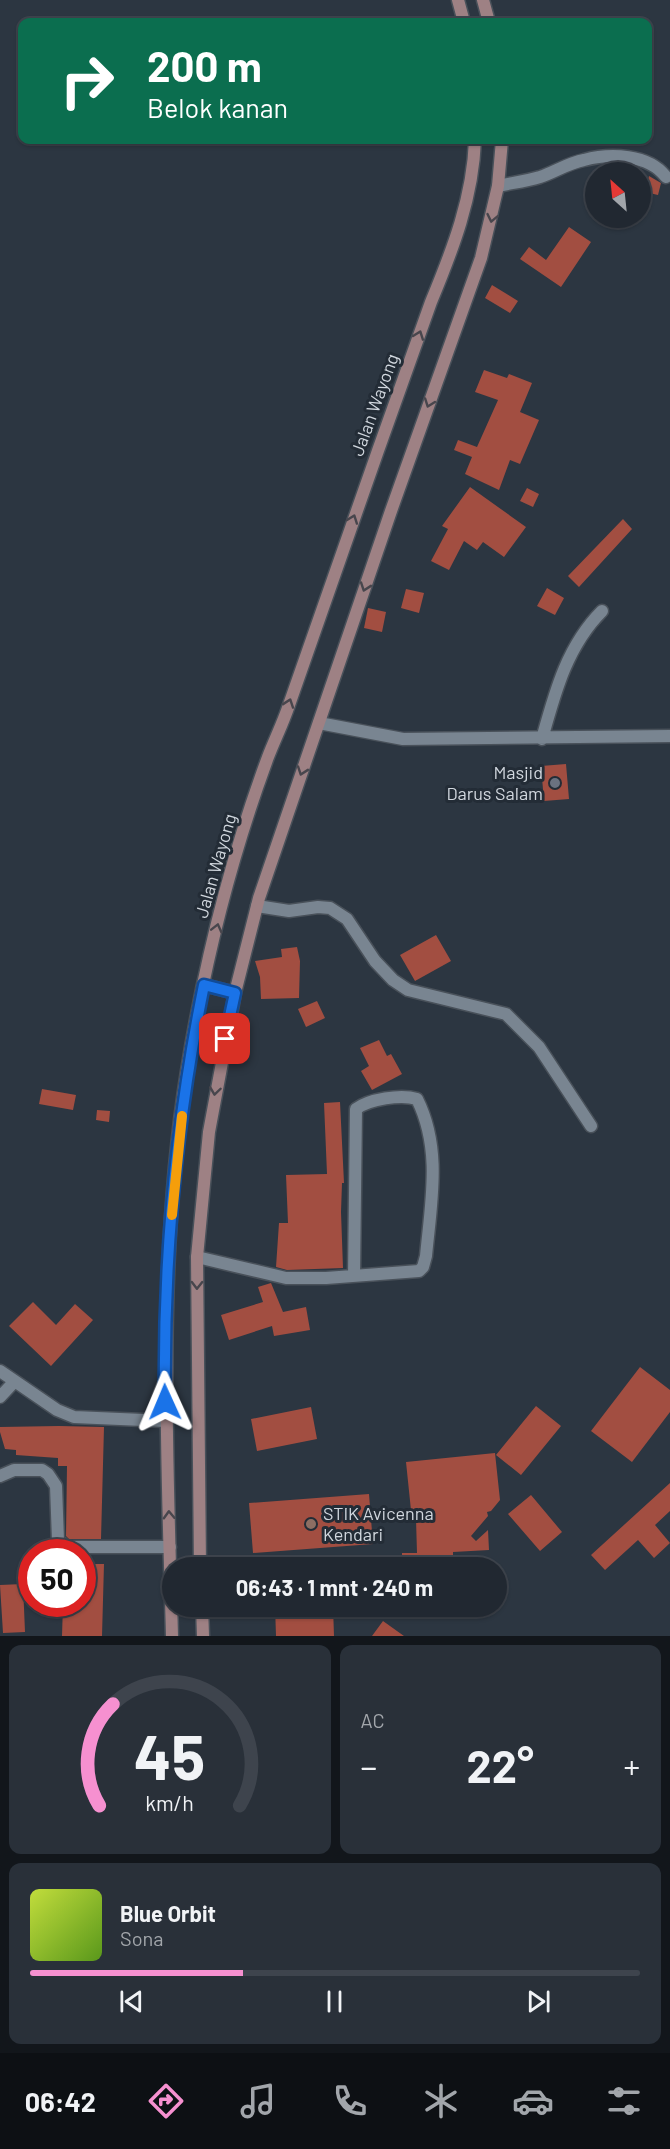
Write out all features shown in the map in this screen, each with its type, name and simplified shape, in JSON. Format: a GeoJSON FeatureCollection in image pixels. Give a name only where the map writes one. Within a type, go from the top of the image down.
{"type":"FeatureCollection","features":[{"type":"Feature","properties":{"kind":"main road"},"geometry":{"type":"LineString","coordinates":[[458,0],[463,18]]}},
{"type":"Feature","properties":{"kind":"main road"},"geometry":{"type":"LineString","coordinates":[[483,0],[488,18]]}},
{"type":"Feature","properties":{"kind":"main road","name":"Jalan Wayong"},"geometry":{"type":"LineString","coordinates":[[172,1636],[166,1421],[166,1308],[174,1192],[187,1071],[204,985],[229,880],[268,758],[419,335],[460,230],[475,144]]}},
{"type":"Feature","properties":{"kind":"main road"},"geometry":{"type":"LineString","coordinates":[[200,1557],[201,1474],[196,1355],[197,1257],[209,1132],[235,993],[257,906],[391,511],[481,258],[498,186],[502,144]]}},
{"type":"Feature","properties":{"kind":"main road"},"geometry":{"type":"LineString","coordinates":[[204,985],[235,993]]}},
{"type":"Feature","properties":{"kind":"main road"},"geometry":{"type":"LineString","coordinates":[[202,1617],[203,1636]]}},
{"type":"Feature","properties":{"kind":"street"},"geometry":{"type":"LineString","coordinates":[[498,186],[541,177],[584,159],[602,157],[629,158],[649,162],[660,169],[666,177]]}},
{"type":"Feature","properties":{"kind":"street"},"geometry":{"type":"LineString","coordinates":[[542,739],[557,689],[573,649],[585,627],[602,611]]}},
{"type":"Feature","properties":{"kind":"street"},"geometry":{"type":"LineString","coordinates":[[319,723],[404,739],[670,736]]}},
{"type":"Feature","properties":{"kind":"street"},"geometry":{"type":"LineString","coordinates":[[257,906],[289,911],[318,907],[330,908],[346,920],[387,974],[408,990],[506,1014],[539,1047],[591,1126]]}},
{"type":"Feature","properties":{"kind":"street"},"geometry":{"type":"LineString","coordinates":[[197,1257],[277,1277],[311,1278],[412,1273],[423,1267],[434,1157],[417,1099],[368,1103],[356,1109],[354,1275]]}},
{"type":"Feature","properties":{"kind":"street"},"geometry":{"type":"LineString","coordinates":[[0,1371],[57,1410],[74,1417],[166,1421]]}},
{"type":"Feature","properties":{"kind":"street"},"geometry":{"type":"LineString","coordinates":[[0,1397],[14,1382]]}},
{"type":"Feature","properties":{"kind":"street"},"geometry":{"type":"LineString","coordinates":[[0,1476],[14,1470],[42,1470],[48,1474],[56,1486],[58,1540],[66,1547],[170,1547]]}},
{"type":"Feature","properties":{"kind":"building"},"geometry":{"type":"Polygon","coordinates":[[[651,177],[661,183],[658,195],[651,193],[651,177]]]}},
{"type":"Feature","properties":{"kind":"building"},"geometry":{"type":"Polygon","coordinates":[[[569,227],[591,242],[561,287],[520,259],[529,247],[546,260],[569,227]]]}},
{"type":"Feature","properties":{"kind":"building"},"geometry":{"type":"Polygon","coordinates":[[[492,285],[518,301],[510,313],[485,298],[492,285]]]}},
{"type":"Feature","properties":{"kind":"building"},"geometry":{"type":"Polygon","coordinates":[[[484,370],[507,378],[509,374],[532,383],[520,412],[539,420],[520,464],[510,460],[499,490],[465,474],[472,457],[454,450],[458,440],[477,447],[498,400],[475,392],[484,370]]]}},
{"type":"Feature","properties":{"kind":"building"},"geometry":{"type":"Polygon","coordinates":[[[470,487],[526,527],[504,557],[483,542],[477,550],[464,541],[449,570],[431,561],[448,529],[442,526],[470,487]]]}},
{"type":"Feature","properties":{"kind":"building"},"geometry":{"type":"Polygon","coordinates":[[[527,488],[539,494],[533,507],[520,501],[527,488]]]}},
{"type":"Feature","properties":{"kind":"building"},"geometry":{"type":"Polygon","coordinates":[[[623,519],[632,529],[579,587],[568,576],[623,519]]]}},
{"type":"Feature","properties":{"kind":"building"},"geometry":{"type":"Polygon","coordinates":[[[547,588],[564,598],[555,615],[537,606],[547,588]]]}},
{"type":"Feature","properties":{"kind":"building"},"geometry":{"type":"Polygon","coordinates":[[[406,589],[424,593],[419,613],[401,608],[406,589]]]}},
{"type":"Feature","properties":{"kind":"building"},"geometry":{"type":"Polygon","coordinates":[[[368,608],[386,612],[382,632],[364,628],[368,608]]]}},
{"type":"Feature","properties":{"kind":"building","name":"Masjid Darus Salam"},"geometry":{"type":"Polygon","coordinates":[[[566,764],[569,799],[544,801],[541,766],[566,764]]]}},
{"type":"Feature","properties":{"kind":"building"},"geometry":{"type":"Polygon","coordinates":[[[436,935],[451,961],[415,981],[400,955],[436,935]]]}},
{"type":"Feature","properties":{"kind":"building"},"geometry":{"type":"Polygon","coordinates":[[[297,947],[300,961],[299,998],[261,999],[260,977],[255,961],[282,957],[281,949],[297,947]]]}},
{"type":"Feature","properties":{"kind":"building"},"geometry":{"type":"Polygon","coordinates":[[[317,1001],[325,1018],[306,1027],[298,1009],[317,1001]]]}},
{"type":"Feature","properties":{"kind":"building"},"geometry":{"type":"Polygon","coordinates":[[[379,1040],[387,1056],[391,1054],[402,1074],[372,1090],[361,1071],[369,1066],[360,1048],[379,1040]]]}},
{"type":"Feature","properties":{"kind":"building"},"geometry":{"type":"Polygon","coordinates":[[[42,1089],[76,1095],[73,1110],[39,1104],[42,1089]]]}},
{"type":"Feature","properties":{"kind":"building"},"geometry":{"type":"Polygon","coordinates":[[[340,1102],[344,1183],[342,1183],[341,1212],[343,1268],[287,1270],[276,1267],[279,1223],[288,1223],[286,1175],[327,1174],[324,1103],[340,1102]]]}},
{"type":"Feature","properties":{"kind":"building"},"geometry":{"type":"Polygon","coordinates":[[[97,1110],[110,1111],[109,1122],[96,1120],[97,1110]]]}},
{"type":"Feature","properties":{"kind":"building"},"geometry":{"type":"Polygon","coordinates":[[[271,1283],[283,1312],[306,1307],[310,1330],[274,1336],[272,1326],[229,1340],[221,1315],[263,1302],[258,1287],[271,1283]]]}},
{"type":"Feature","properties":{"kind":"building"},"geometry":{"type":"Polygon","coordinates":[[[33,1302],[56,1325],[75,1304],[93,1320],[51,1366],[9,1326],[33,1302]]]}},
{"type":"Feature","properties":{"kind":"building"},"geometry":{"type":"Polygon","coordinates":[[[640,1367],[670,1390],[670,1412],[632,1462],[591,1431],[640,1367]]]}},
{"type":"Feature","properties":{"kind":"building"},"geometry":{"type":"Polygon","coordinates":[[[536,1406],[561,1426],[521,1475],[496,1455],[536,1406]]]}},
{"type":"Feature","properties":{"kind":"building"},"geometry":{"type":"Polygon","coordinates":[[[311,1407],[317,1439],[257,1451],[251,1419],[311,1407]]]}},
{"type":"Feature","properties":{"kind":"building"},"geometry":{"type":"Polygon","coordinates":[[[0,1427],[104,1427],[101,1539],[69,1539],[66,1536],[67,1466],[58,1466],[58,1458],[16,1455],[16,1450],[5,1449],[0,1427]]]}},
{"type":"Feature","properties":{"kind":"building"},"geometry":{"type":"Polygon","coordinates":[[[495,1453],[500,1500],[491,1511],[487,1512],[488,1516],[471,1536],[476,1541],[488,1530],[489,1550],[453,1552],[453,1557],[402,1557],[402,1553],[417,1553],[416,1519],[412,1520],[406,1462],[495,1453]]]}},
{"type":"Feature","properties":{"kind":"building"},"geometry":{"type":"Polygon","coordinates":[[[670,1483],[670,1511],[655,1525],[670,1543],[654,1558],[638,1540],[605,1570],[591,1555],[670,1483]]]}},
{"type":"Feature","properties":{"kind":"building","name":"STIK Avicenna Kendari"},"geometry":{"type":"Polygon","coordinates":[[[369,1494],[373,1544],[253,1553],[249,1503],[369,1494]]]}},
{"type":"Feature","properties":{"kind":"building"},"geometry":{"type":"Polygon","coordinates":[[[531,1495],[562,1532],[540,1551],[508,1514],[531,1495]]]}},
{"type":"Feature","properties":{"kind":"building"},"geometry":{"type":"Polygon","coordinates":[[[96,1564],[104,1564],[102,1636],[62,1636],[63,1617],[96,1617],[96,1564]]]}},
{"type":"Feature","properties":{"kind":"building"},"geometry":{"type":"Polygon","coordinates":[[[18,1584],[18,1617],[24,1617],[25,1632],[3,1633],[0,1585],[18,1584]]]}},
{"type":"Feature","properties":{"kind":"building"},"geometry":{"type":"Polygon","coordinates":[[[275,1617],[333,1617],[334,1636],[276,1636],[275,1617]]]}},
{"type":"Feature","properties":{"kind":"building"},"geometry":{"type":"Polygon","coordinates":[[[383,1621],[404,1636],[372,1636],[383,1621]]]}},
{"type":"Feature","properties":{"kind":"slow traffic"},"geometry":{"type":"LineString","coordinates":[[172,1215],[182,1116]]}},
{"type":"Feature","properties":{"kind":"place","name":"Masjid Darus Salam"},"geometry":{"type":"Point","coordinates":[555,783]}},
{"type":"Feature","properties":{"kind":"place","name":"STIK Avicenna Kendari"},"geometry":{"type":"Point","coordinates":[311,1524]}},
{"type":"Feature","properties":{"kind":"route"},"geometry":{"type":"LineString","coordinates":[[165,1402],[166,1308],[174,1192],[187,1071],[204,985],[235,993],[225,1039]]}}]}
